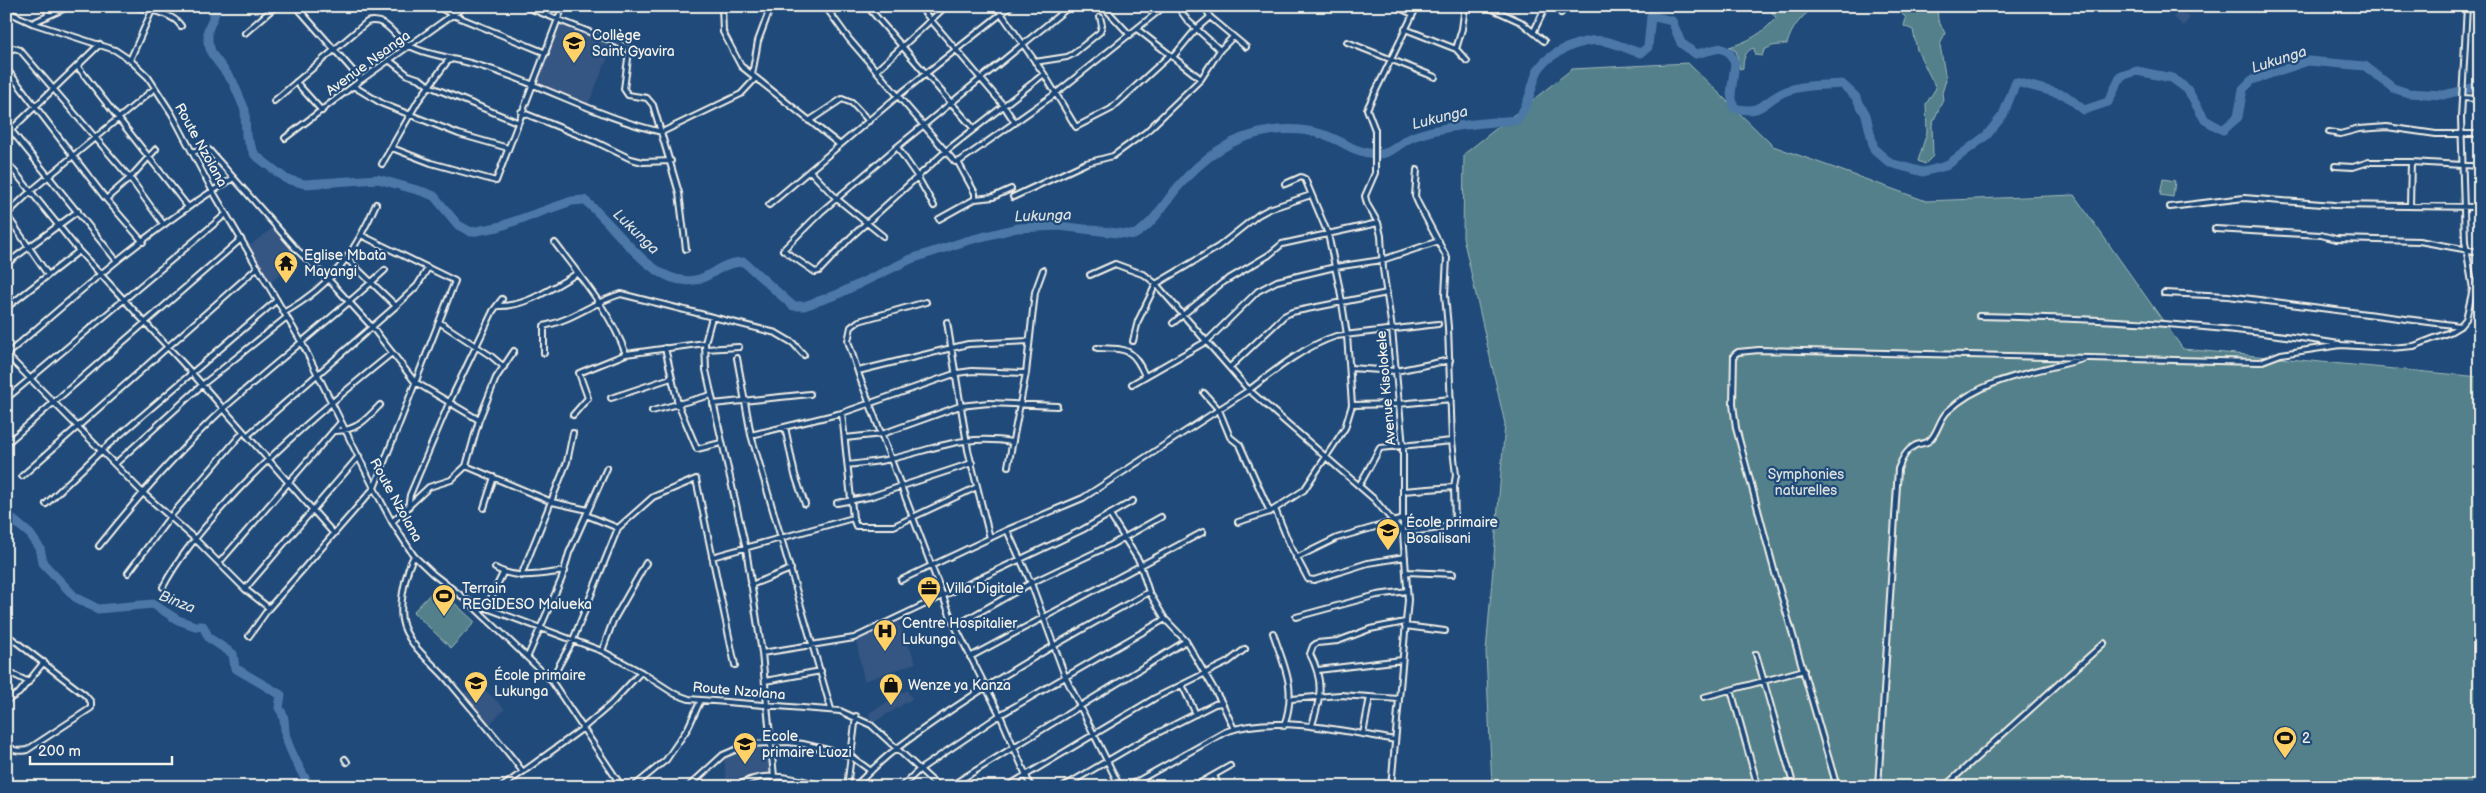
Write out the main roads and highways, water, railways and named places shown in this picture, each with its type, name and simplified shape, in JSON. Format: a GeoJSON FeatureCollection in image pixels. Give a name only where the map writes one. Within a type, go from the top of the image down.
{"type":"FeatureCollection","features":[{"type":"Feature","properties":{"kind":"waterway","name":"Lukunga"},"geometry":{"type":"LineString","coordinates":[[218,6],[208,30],[208,42],[212,54],[233,82],[245,110],[246,136],[255,155],[286,179],[305,184],[378,179],[424,192],[434,196],[458,225],[471,232],[498,227],[572,201],[584,200],[596,210],[635,252],[663,274],[679,280],[695,280],[701,279],[722,267],[744,262],[793,306],[804,306],[836,295],[911,259],[966,241],[1017,228],[1059,226],[1134,235],[1147,226],[1181,183],[1208,158],[1231,143],[1257,134],[1284,130],[1312,132],[1331,137],[1360,151],[1380,154],[1391,151],[1410,138],[1427,132],[1465,125],[1516,120],[1526,104],[1540,67],[1547,60],[1576,44],[1596,40],[1609,42],[1641,53],[1648,47],[1651,16],[1672,21],[1681,43],[1696,54],[1720,48],[1729,52],[1735,63],[1731,94],[1734,108],[1744,110],[1757,109],[1784,92],[1797,88],[1842,84],[1855,96],[1866,115],[1874,149],[1890,163],[1923,172],[1946,166],[1987,135],[2003,115],[2016,82],[2065,95],[2084,110],[2108,102],[2121,76],[2137,71],[2172,78],[2187,89],[2205,120],[2223,130],[2238,117],[2243,89],[2252,80],[2308,61],[2365,66],[2393,88],[2408,93],[2443,95],[2475,87],[2480,88]]}},
{"type":"Feature","properties":{"kind":"waterway","name":"Binza"},"geometry":{"type":"LineString","coordinates":[[6,514],[30,534],[40,548],[43,563],[75,597],[98,609],[153,604],[178,620],[195,626],[203,626],[209,638],[233,654],[235,668],[281,695],[279,708],[284,719],[288,744],[296,763],[310,787]]}},
{"type":"Feature","properties":{"kind":"place","name":"Collège Saint Gyavira"},"geometry":{"type":"Point","coordinates":[574,64]}},
{"type":"Feature","properties":{"kind":"place","name":"Eglise Mbata Mayangi"},"geometry":{"type":"Point","coordinates":[286,284]}},
{"type":"Feature","properties":{"kind":"place","name":"École primaire Bosalisani"},"geometry":{"type":"Point","coordinates":[1388,551]}},
{"type":"Feature","properties":{"kind":"place","name":"Villa Digitale"},"geometry":{"type":"Point","coordinates":[929,609]}},
{"type":"Feature","properties":{"kind":"place","name":"Terrain REGIDESO Malueka"},"geometry":{"type":"Point","coordinates":[444,617]}},
{"type":"Feature","properties":{"kind":"place","name":"Centre Hospitalier Lukunga"},"geometry":{"type":"Point","coordinates":[885,652]}},
{"type":"Feature","properties":{"kind":"place","name":"École primaire Lukunga"},"geometry":{"type":"Point","coordinates":[476,704]}},
{"type":"Feature","properties":{"kind":"place","name":"Wenze ya Kanza"},"geometry":{"type":"Point","coordinates":[891,706]}},
{"type":"Feature","properties":{"kind":"place","name":"2"},"geometry":{"type":"Point","coordinates":[2285,759]}},
{"type":"Feature","properties":{"kind":"place","name":"Ecole primaire Luozi"},"geometry":{"type":"Point","coordinates":[745,765]}},
{"type":"Feature","properties":{"kind":"park label","name":"Symphonies naturelles"},"geometry":{"type":"Point","coordinates":[1806,482]}}]}
